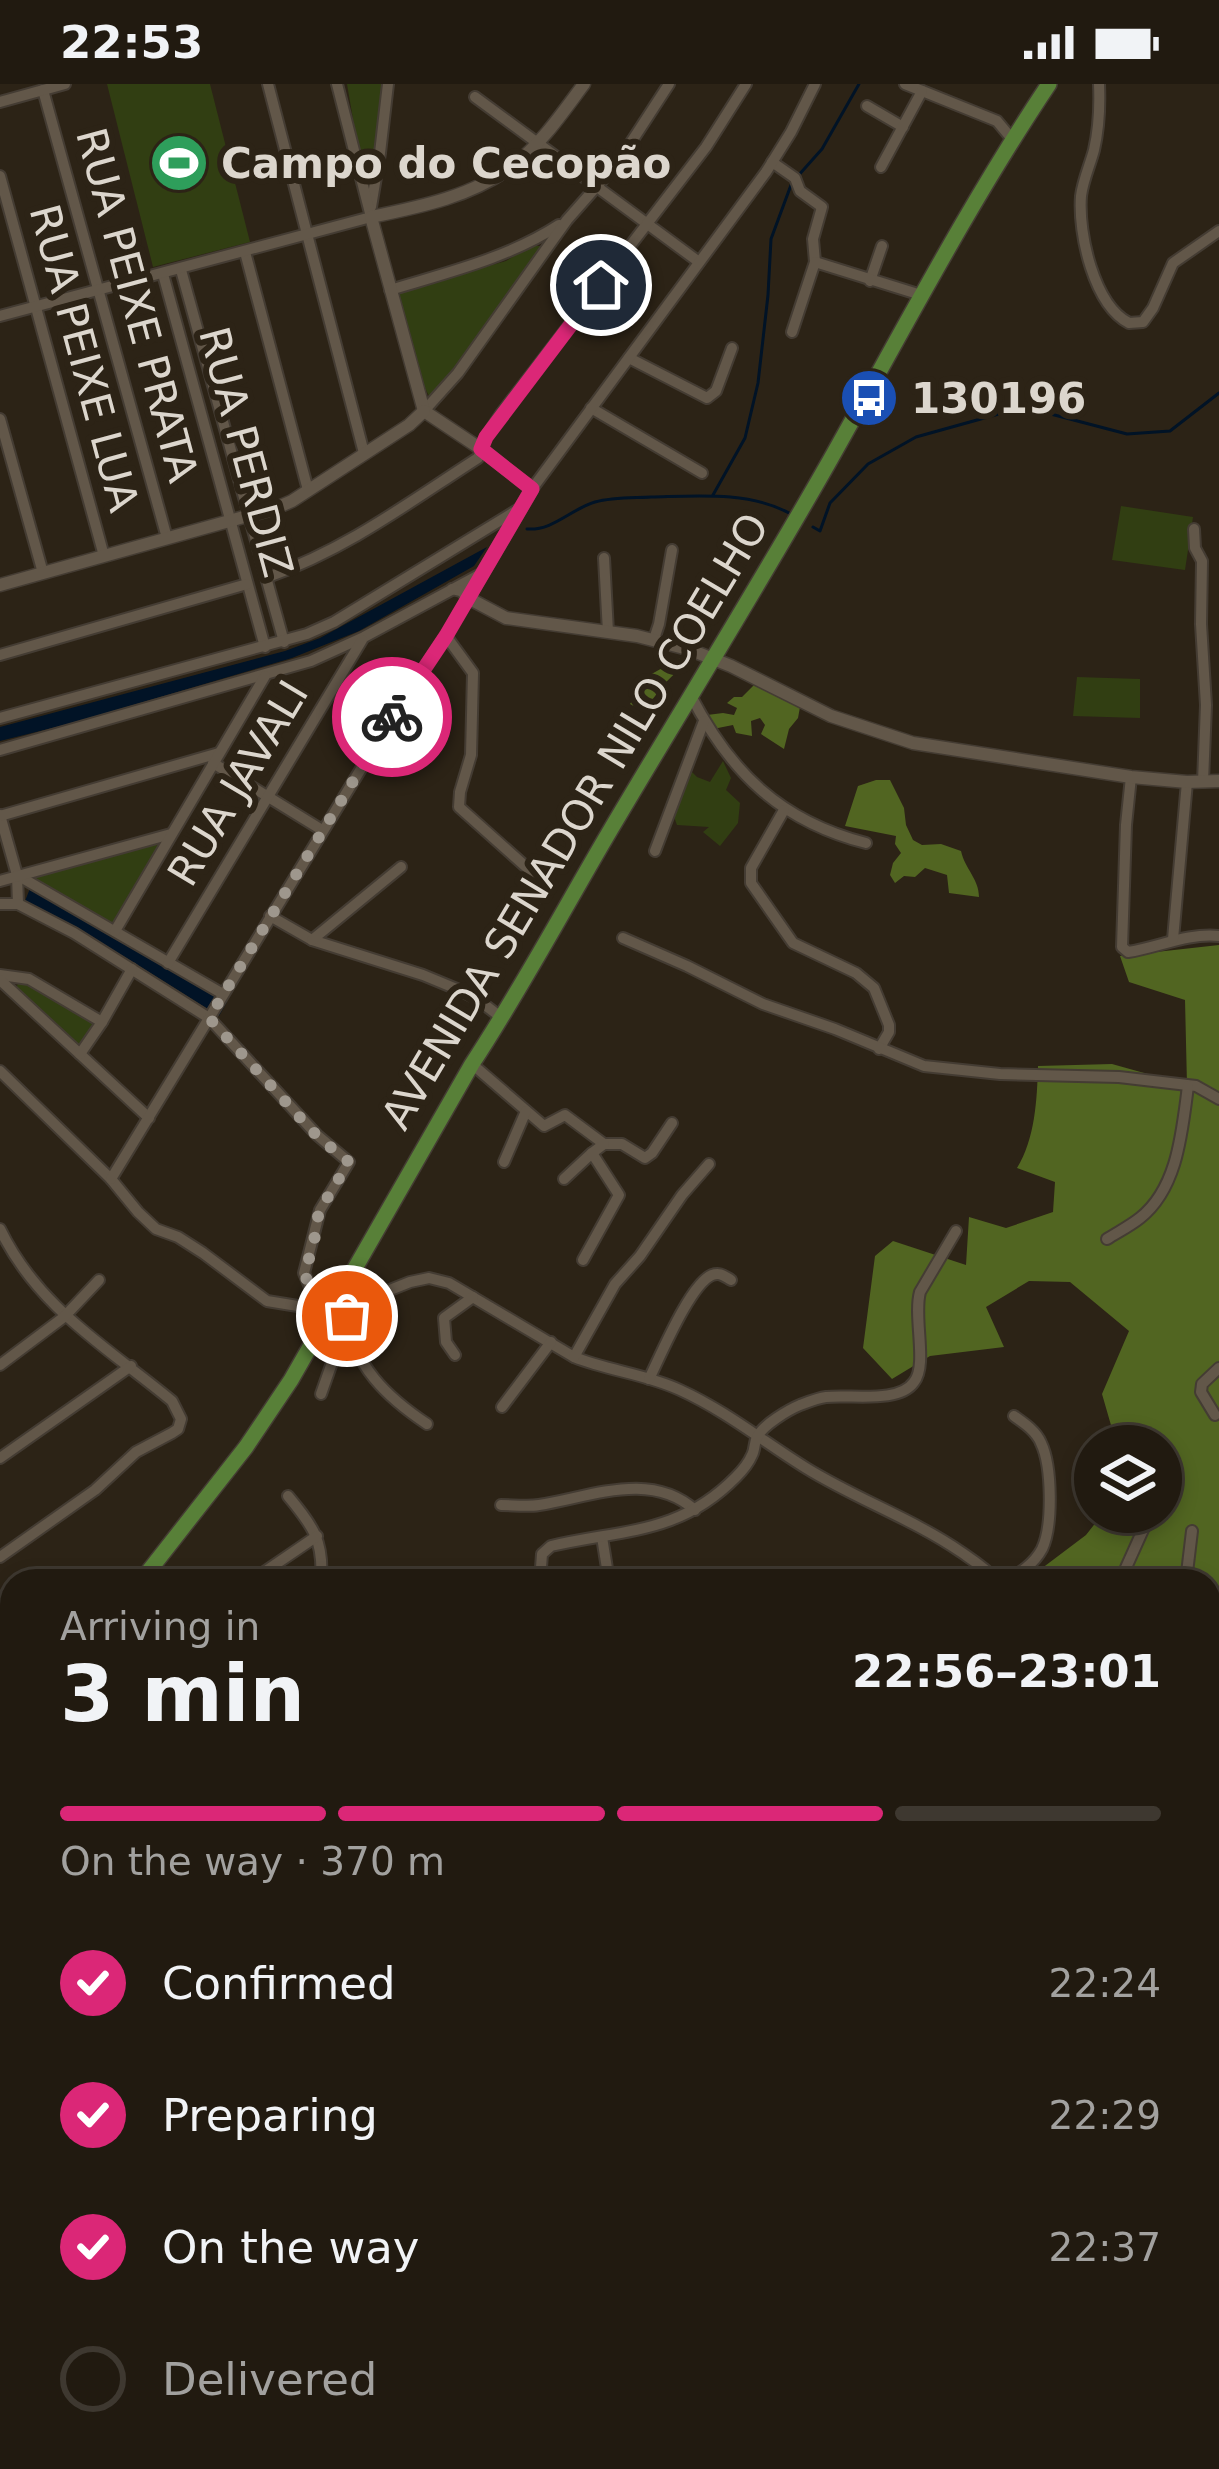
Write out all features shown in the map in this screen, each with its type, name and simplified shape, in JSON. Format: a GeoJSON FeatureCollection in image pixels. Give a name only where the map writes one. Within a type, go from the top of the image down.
{"type":"FeatureCollection","features":[{"type":"Feature","properties":{"kind":"main road","name":"AVENIDA SENADOR NILO COELHO"},"geometry":{"type":"LineString","coordinates":[[150,1569],[292,1380],[325,1315],[824,471],[1012,139],[1049,84]]}},
{"type":"Feature","properties":{"kind":"street"},"geometry":{"type":"LineString","coordinates":[[0,102],[65,84]]}},
{"type":"Feature","properties":{"kind":"street"},"geometry":{"type":"LineString","coordinates":[[268,84],[364,453]]}},
{"type":"Feature","properties":{"kind":"street"},"geometry":{"type":"LineString","coordinates":[[337,84],[424,411],[532,489]]}},
{"type":"Feature","properties":{"kind":"street"},"geometry":{"type":"LineString","coordinates":[[370,214],[388,84]]}},
{"type":"Feature","properties":{"kind":"street"},"geometry":{"type":"LineString","coordinates":[[0,585],[276,508],[409,425],[458,373],[567,220],[619,161],[670,84]]}},
{"type":"Feature","properties":{"kind":"street"},"geometry":{"type":"LineString","coordinates":[[268,577],[359,537],[478,458],[501,414],[706,147],[746,84]]}},
{"type":"Feature","properties":{"kind":"street"},"geometry":{"type":"LineString","coordinates":[[111,1179],[532,489],[772,162],[815,84]]}},
{"type":"Feature","properties":{"kind":"street"},"geometry":{"type":"LineString","coordinates":[[905,84],[997,122],[1012,139]]}},
{"type":"Feature","properties":{"kind":"street"},"geometry":{"type":"LineString","coordinates":[[1100,84],[1099,128],[1082,187],[1082,222],[1104,301],[1130,323],[1143,322],[1173,263],[1219,231]]}},
{"type":"Feature","properties":{"kind":"street"},"geometry":{"type":"LineString","coordinates":[[0,316],[181,270],[370,214],[425,206],[475,187],[518,162],[579,86]]}},
{"type":"Feature","properties":{"kind":"street","name":"RUA PEIXE PRATA"},"geometry":{"type":"LineString","coordinates":[[43,90],[167,538]]}},
{"type":"Feature","properties":{"kind":"street"},"geometry":{"type":"LineString","coordinates":[[881,167],[922,91]]}},
{"type":"Feature","properties":{"kind":"street"},"geometry":{"type":"LineString","coordinates":[[475,97],[700,262]]}},
{"type":"Feature","properties":{"kind":"street"},"geometry":{"type":"LineString","coordinates":[[867,106],[903,127]]}},
{"type":"Feature","properties":{"kind":"street"},"geometry":{"type":"LineString","coordinates":[[772,162],[822,207],[813,239],[815,262],[792,332]]}},
{"type":"Feature","properties":{"kind":"street","name":"RUA PEIXE LUA"},"geometry":{"type":"LineString","coordinates":[[0,176],[104,556]]}},
{"type":"Feature","properties":{"kind":"street"},"geometry":{"type":"LineString","coordinates":[[390,290],[496,258],[567,220]]}},
{"type":"Feature","properties":{"kind":"street"},"geometry":{"type":"LineString","coordinates":[[870,281],[882,246]]}},
{"type":"Feature","properties":{"kind":"street"},"geometry":{"type":"LineString","coordinates":[[244,252],[308,490]]}},
{"type":"Feature","properties":{"kind":"street"},"geometry":{"type":"LineString","coordinates":[[815,262],[921,295]]}},
{"type":"Feature","properties":{"kind":"street","name":"RUA PERDIZ"},"geometry":{"type":"LineString","coordinates":[[181,270],[284,642]]}},
{"type":"Feature","properties":{"kind":"street","name":"RUA PERDIZ"},"geometry":{"type":"LineString","coordinates":[[163,274],[266,647]]}},
{"type":"Feature","properties":{"kind":"street"},"geometry":{"type":"LineString","coordinates":[[629,358],[707,398],[716,391],[732,348]]}},
{"type":"Feature","properties":{"kind":"street"},"geometry":{"type":"LineString","coordinates":[[591,408],[702,473]]}},
{"type":"Feature","properties":{"kind":"street"},"geometry":{"type":"LineString","coordinates":[[0,419],[43,573]]}},
{"type":"Feature","properties":{"kind":"street"},"geometry":{"type":"LineString","coordinates":[[0,718],[284,642],[334,622],[522,508]]}},
{"type":"Feature","properties":{"kind":"street"},"geometry":{"type":"LineString","coordinates":[[1194,530],[1202,561],[1207,705],[1203,782]]}},
{"type":"Feature","properties":{"kind":"street"},"geometry":{"type":"LineString","coordinates":[[654,639],[672,550]]}},
{"type":"Feature","properties":{"kind":"street"},"geometry":{"type":"LineString","coordinates":[[604,558],[608,632]]}},
{"type":"Feature","properties":{"kind":"street"},"geometry":{"type":"LineString","coordinates":[[1202,561],[1219,561]]}},
{"type":"Feature","properties":{"kind":"street"},"geometry":{"type":"LineString","coordinates":[[0,750],[311,661],[364,638],[481,574]]}},
{"type":"Feature","properties":{"kind":"street"},"geometry":{"type":"LineString","coordinates":[[0,655],[247,584]]}},
{"type":"Feature","properties":{"kind":"street"},"geometry":{"type":"LineString","coordinates":[[452,589],[506,618],[654,639],[712,659],[831,716],[894,738],[1131,777],[1219,781]]}},
{"type":"Feature","properties":{"kind":"street"},"geometry":{"type":"LineString","coordinates":[[446,636],[473,673],[471,755],[459,806],[543,882],[522,927]]}},
{"type":"Feature","properties":{"kind":"street","name":"RUA JAVALI"},"geometry":{"type":"LineString","coordinates":[[169,963],[364,638]]}},
{"type":"Feature","properties":{"kind":"street"},"geometry":{"type":"LineString","coordinates":[[115,932],[265,676]]}},
{"type":"Feature","properties":{"kind":"street"},"geometry":{"type":"LineString","coordinates":[[690,694],[720,748],[784,810],[808,825],[866,843]]}},
{"type":"Feature","properties":{"kind":"street"},"geometry":{"type":"LineString","coordinates":[[656,851],[704,721]]}},
{"type":"Feature","properties":{"kind":"street"},"geometry":{"type":"LineString","coordinates":[[216,758],[266,797],[322,830]]}},
{"type":"Feature","properties":{"kind":"street"},"geometry":{"type":"LineString","coordinates":[[18,904],[17,875],[0,816],[216,758]]}},
{"type":"Feature","properties":{"kind":"street"},"geometry":{"type":"LineString","coordinates":[[1131,777],[1122,947],[1137,951],[1173,939],[1219,936]]}},
{"type":"Feature","properties":{"kind":"street"},"geometry":{"type":"LineString","coordinates":[[1173,939],[1187,782]]}},
{"type":"Feature","properties":{"kind":"street"},"geometry":{"type":"LineString","coordinates":[[784,810],[752,868],[751,883],[793,943],[856,973],[874,988],[889,1024],[879,1049]]}},
{"type":"Feature","properties":{"kind":"street"},"geometry":{"type":"LineString","coordinates":[[0,881],[171,834]]}},
{"type":"Feature","properties":{"kind":"street"},"geometry":{"type":"LineString","coordinates":[[312,940],[400,868]]}},
{"type":"Feature","properties":{"kind":"street"},"geometry":{"type":"LineString","coordinates":[[17,875],[222,996]]}},
{"type":"Feature","properties":{"kind":"street"},"geometry":{"type":"LineString","coordinates":[[0,904],[18,904],[74,933],[210,1017],[317,1136],[349,1162],[320,1210],[304,1273],[325,1315]]}},
{"type":"Feature","properties":{"kind":"street"},"geometry":{"type":"LineString","coordinates":[[270,916],[312,940],[423,975],[477,999],[502,1018]]}},
{"type":"Feature","properties":{"kind":"street"},"geometry":{"type":"LineString","coordinates":[[623,938],[763,1004],[924,1066],[1119,1077],[1188,1086],[1219,1099]]}},
{"type":"Feature","properties":{"kind":"street"},"geometry":{"type":"LineString","coordinates":[[80,1054],[132,970]]}},
{"type":"Feature","properties":{"kind":"street"},"geometry":{"type":"LineString","coordinates":[[0,977],[29,979],[102,1022]]}},
{"type":"Feature","properties":{"kind":"street"},"geometry":{"type":"LineString","coordinates":[[0,977],[149,1118]]}},
{"type":"Feature","properties":{"kind":"street"},"geometry":{"type":"LineString","coordinates":[[472,1064],[544,1126],[565,1114],[604,1144]]}},
{"type":"Feature","properties":{"kind":"street"},"geometry":{"type":"LineString","coordinates":[[0,1071],[156,1228],[203,1253],[267,1301],[348,1321]]}},
{"type":"Feature","properties":{"kind":"street"},"geometry":{"type":"LineString","coordinates":[[1107,1239],[1140,1218],[1164,1190],[1175,1159],[1188,1086]]}},
{"type":"Feature","properties":{"kind":"street"},"geometry":{"type":"LineString","coordinates":[[504,1162],[526,1112]]}},
{"type":"Feature","properties":{"kind":"street"},"geometry":{"type":"LineString","coordinates":[[564,1179],[604,1144],[618,1143],[647,1157],[672,1123]]}},
{"type":"Feature","properties":{"kind":"street"},"geometry":{"type":"LineString","coordinates":[[583,1260],[619,1196],[592,1153]]}},
{"type":"Feature","properties":{"kind":"street"},"geometry":{"type":"LineString","coordinates":[[574,1357],[615,1284],[709,1165]]}},
{"type":"Feature","properties":{"kind":"street"},"geometry":{"type":"LineString","coordinates":[[0,1228],[13,1256],[64,1317],[172,1401],[180,1414],[178,1429],[136,1452],[95,1490],[0,1557]]}},
{"type":"Feature","properties":{"kind":"street"},"geometry":{"type":"LineString","coordinates":[[541,1569],[542,1554],[551,1546],[672,1522],[695,1510],[735,1477],[752,1456],[758,1435],[794,1408],[825,1397],[896,1394],[910,1388],[920,1367],[920,1292],[956,1231]]}},
{"type":"Feature","properties":{"kind":"street"},"geometry":{"type":"LineString","coordinates":[[0,1266],[13,1256]]}},
{"type":"Feature","properties":{"kind":"street"},"geometry":{"type":"LineString","coordinates":[[649,1379],[691,1298],[712,1275],[731,1280]]}},
{"type":"Feature","properties":{"kind":"street"},"geometry":{"type":"LineString","coordinates":[[321,1394],[348,1321],[385,1292],[423,1278],[449,1283],[574,1357],[678,1389],[703,1402],[807,1469],[953,1546],[984,1569]]}},
{"type":"Feature","properties":{"kind":"street"},"geometry":{"type":"LineString","coordinates":[[0,1365],[64,1317],[99,1280]]}},
{"type":"Feature","properties":{"kind":"street"},"geometry":{"type":"LineString","coordinates":[[455,1355],[446,1342],[444,1318],[472,1298]]}},
{"type":"Feature","properties":{"kind":"street"},"geometry":{"type":"LineString","coordinates":[[348,1321],[356,1351],[373,1378],[427,1424]]}},
{"type":"Feature","properties":{"kind":"street"},"geometry":{"type":"LineString","coordinates":[[502,1407],[551,1342]]}},
{"type":"Feature","properties":{"kind":"street"},"geometry":{"type":"LineString","coordinates":[[0,1458],[130,1366]]}},
{"type":"Feature","properties":{"kind":"street"},"geometry":{"type":"LineString","coordinates":[[1215,1415],[1201,1388],[1219,1368]]}},
{"type":"Feature","properties":{"kind":"street"},"geometry":{"type":"LineString","coordinates":[[1014,1416],[1042,1443],[1048,1474],[1048,1526],[1042,1548],[1026,1569]]}},
{"type":"Feature","properties":{"kind":"street"},"geometry":{"type":"LineString","coordinates":[[501,1505],[538,1505],[622,1488],[672,1494],[695,1510]]}},
{"type":"Feature","properties":{"kind":"street"},"geometry":{"type":"LineString","coordinates":[[288,1496],[317,1536],[322,1569]]}},
{"type":"Feature","properties":{"kind":"street"},"geometry":{"type":"LineString","coordinates":[[1187,1569],[1192,1531]]}},
{"type":"Feature","properties":{"kind":"street"},"geometry":{"type":"LineString","coordinates":[[1125,1569],[1142,1533]]}},
{"type":"Feature","properties":{"kind":"street"},"geometry":{"type":"LineString","coordinates":[[269,1569],[317,1536]]}},
{"type":"Feature","properties":{"kind":"street"},"geometry":{"type":"LineString","coordinates":[[602,1537],[607,1569]]}},
{"type":"Feature","properties":{"kind":"green space","name":"Campo do Cecopão"},"geometry":{"type":"Polygon","coordinates":[[[107,84],[210,84],[250,242],[153,267],[107,84]]]}},
{"type":"Feature","properties":{"kind":"green space"},"geometry":{"type":"Polygon","coordinates":[[[347,84],[383,84],[377,152],[365,189],[347,84]]]}},
{"type":"Feature","properties":{"kind":"green space"},"geometry":{"type":"Polygon","coordinates":[[[530,246],[544,249],[430,398],[398,292],[506,261],[530,246]]]}},
{"type":"Feature","properties":{"kind":"green space"},"geometry":{"type":"Polygon","coordinates":[[[1121,506],[1193,517],[1185,570],[1112,560],[1121,506]]]}},
{"type":"Feature","properties":{"kind":"green space"},"geometry":{"type":"Polygon","coordinates":[[[682,657],[680,670],[648,710],[630,704],[648,676],[682,657]]]}},
{"type":"Feature","properties":{"kind":"green space"},"geometry":{"type":"Polygon","coordinates":[[[1077,677],[1140,679],[1140,718],[1073,716],[1077,677]]]}},
{"type":"Feature","properties":{"kind":"green space"},"geometry":{"type":"Polygon","coordinates":[[[754,685],[800,707],[784,749],[761,734],[765,725],[760,718],[751,721],[752,736],[736,733],[733,725],[713,729],[707,715],[734,715],[737,708],[727,703],[754,685]]]}},
{"type":"Feature","properties":{"kind":"green space"},"geometry":{"type":"Polygon","coordinates":[[[723,761],[731,778],[726,790],[740,803],[738,823],[720,846],[703,832],[709,827],[677,825],[674,817],[691,771],[710,782],[723,761]]]}},
{"type":"Feature","properties":{"kind":"green space"},"geometry":{"type":"Polygon","coordinates":[[[890,780],[913,840],[961,851],[979,897],[949,893],[947,875],[925,868],[895,883],[890,875],[901,853],[896,836],[845,826],[858,786],[890,780]]]}},
{"type":"Feature","properties":{"kind":"green space"},"geometry":{"type":"Polygon","coordinates":[[[164,838],[115,926],[29,875],[164,838]]]}},
{"type":"Feature","properties":{"kind":"green space"},"geometry":{"type":"Polygon","coordinates":[[[1219,945],[1219,1569],[1041,1569],[1088,1533],[1182,1533],[1182,1425],[1111,1425],[1102,1394],[1129,1331],[1070,1282],[1029,1281],[986,1307],[1004,1347],[930,1356],[892,1379],[863,1348],[875,1256],[893,1241],[966,1265],[969,1217],[1006,1228],[1053,1212],[1055,1182],[1017,1168],[1031,1132],[1038,1066],[1112,1064],[1187,1085],[1185,1000],[1129,982],[1120,956],[1219,945]]]}},
{"type":"Feature","properties":{"kind":"green space"},"geometry":{"type":"Polygon","coordinates":[[[21,980],[95,1023],[79,1049],[16,987],[21,980]]]}},
{"type":"Feature","properties":{"kind":"water"},"geometry":{"type":"Polygon","coordinates":[[[487,547],[474,566],[359,631],[292,658],[0,741],[0,727],[320,638],[487,547]]]}},
{"type":"Feature","properties":{"kind":"water"},"geometry":{"type":"Polygon","coordinates":[[[31,886],[227,1002],[219,1016],[25,901],[31,886]]]}},
{"type":"Feature","properties":{"kind":"waterway"},"geometry":{"type":"LineString","coordinates":[[797,177],[822,149],[859,84]]}},
{"type":"Feature","properties":{"kind":"waterway"},"geometry":{"type":"LineString","coordinates":[[713,495],[745,438],[758,383],[771,239],[791,185]]}},
{"type":"Feature","properties":{"kind":"waterway"},"geometry":{"type":"LineString","coordinates":[[813,527],[820,531],[830,503],[868,464],[916,437],[1024,407],[1127,434],[1170,431],[1219,393]]}},
{"type":"Feature","properties":{"kind":"waterway"},"geometry":{"type":"LineString","coordinates":[[527,529],[545,527],[595,502],[623,498],[722,496],[789,513]]}},
{"type":"Feature","properties":{"kind":"way so far"},"geometry":{"type":"LineString","coordinates":[[347,1316],[337,1319],[321,1313],[304,1273],[320,1210],[349,1162],[317,1136],[209,1018],[392,717]]}},
{"type":"Feature","properties":{"kind":"place","name":"Campo do Cecopão"},"geometry":{"type":"Point","coordinates":[179,163]}},
{"type":"Feature","properties":{"kind":"place","name":"130196"},"geometry":{"type":"Point","coordinates":[869,398]}},
{"type":"Feature","properties":{"kind":"route"},"geometry":{"type":"LineString","coordinates":[[392,717],[446,636],[532,489],[481,449],[486,437],[601,285]]}}]}
